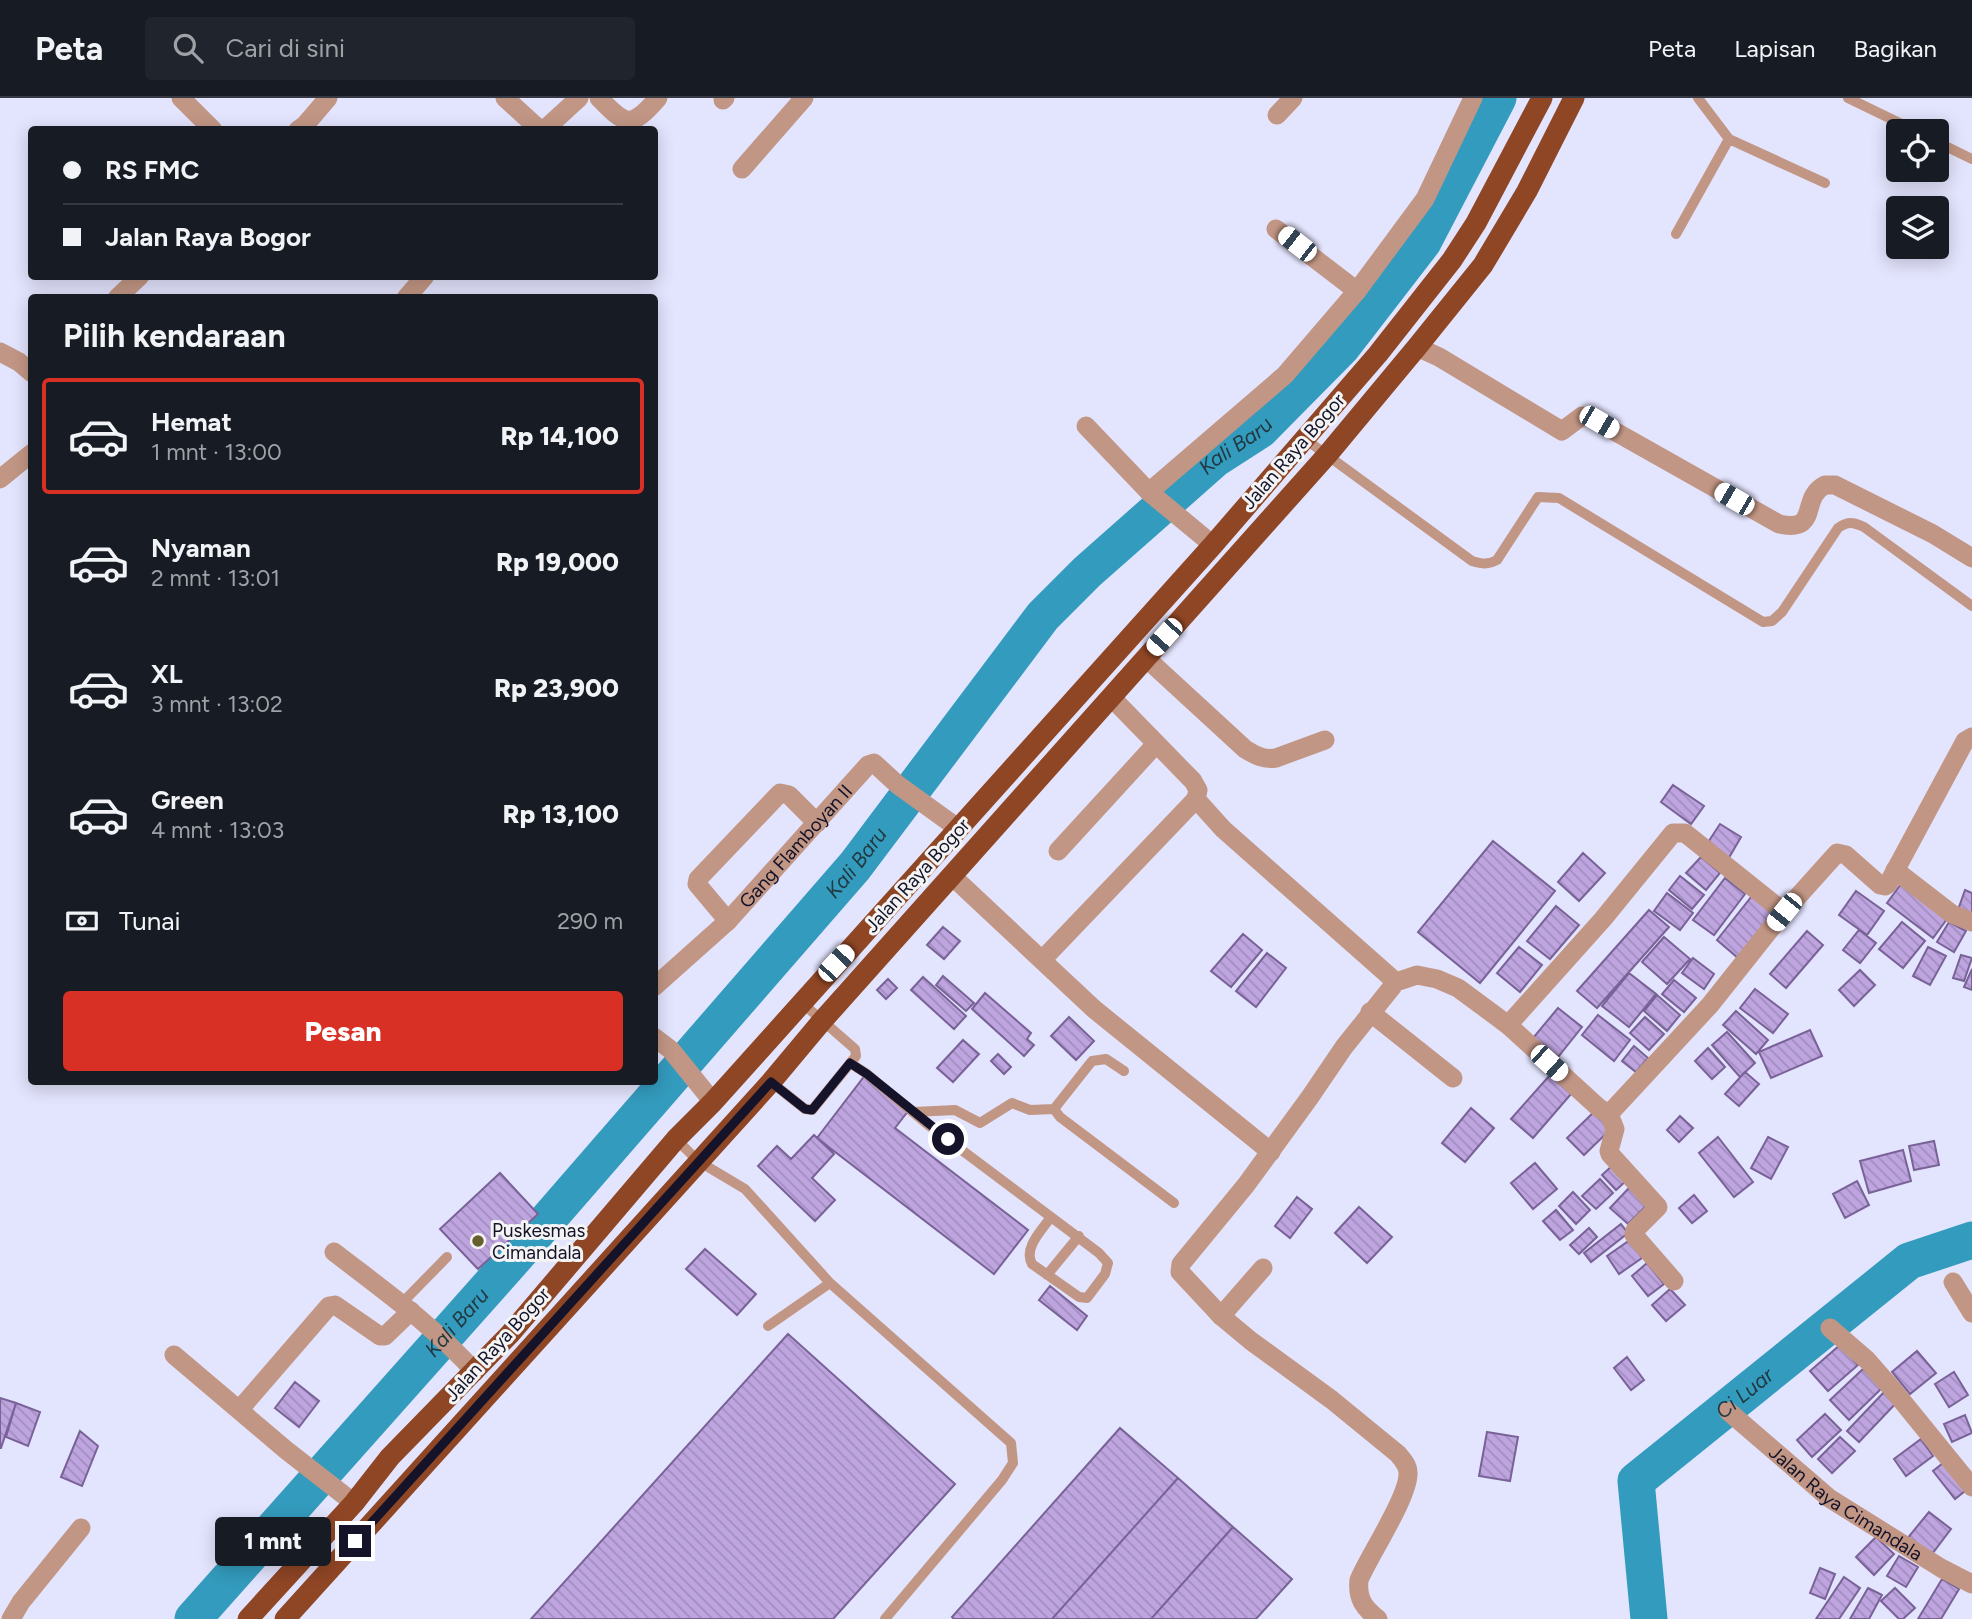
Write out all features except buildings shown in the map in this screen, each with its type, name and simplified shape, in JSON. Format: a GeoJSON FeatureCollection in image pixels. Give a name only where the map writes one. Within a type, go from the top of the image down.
{"type":"FeatureCollection","features":[{"type":"Feature","properties":{"kind":"highway","name":"Jalan Raya Bogor"},"geometry":{"type":"LineString","coordinates":[[248,1619],[348,1498],[475,1372],[677,1139],[708,1096],[801,1002],[959,829],[1205,539],[1303,438],[1378,354],[1452,260],[1476,223],[1542,98]]}},
{"type":"Feature","properties":{"kind":"highway","name":"Jalan Raya Bogor"},"geometry":{"type":"LineString","coordinates":[[285,1619],[771,1082],[822,1021],[1328,454],[1483,265],[1527,191],[1574,98]]}},
{"type":"Feature","properties":{"kind":"street"},"geometry":{"type":"LineString","coordinates":[[181,98],[209,126]]}},
{"type":"Feature","properties":{"kind":"street"},"geometry":{"type":"LineString","coordinates":[[306,126],[328,98]]}},
{"type":"Feature","properties":{"kind":"street"},"geometry":{"type":"LineString","coordinates":[[505,98],[537,126]]}},
{"type":"Feature","properties":{"kind":"street"},"geometry":{"type":"LineString","coordinates":[[547,126],[579,98]]}},
{"type":"Feature","properties":{"kind":"street"},"geometry":{"type":"LineString","coordinates":[[599,98],[623,120],[638,118],[658,98]]}},
{"type":"Feature","properties":{"kind":"street"},"geometry":{"type":"LineString","coordinates":[[742,169],[804,98]]}},
{"type":"Feature","properties":{"kind":"street"},"geometry":{"type":"LineString","coordinates":[[1277,115],[1293,98]]}},
{"type":"Feature","properties":{"kind":"street"},"geometry":{"type":"LineString","coordinates":[[1152,495],[1285,375],[1357,291],[1425,199],[1473,98]]}},
{"type":"Feature","properties":{"kind":"street"},"geometry":{"type":"LineString","coordinates":[[1276,229],[1357,291]]}},
{"type":"Feature","properties":{"kind":"street"},"geometry":{"type":"LineString","coordinates":[[121,294],[136,280]]}},
{"type":"Feature","properties":{"kind":"street"},"geometry":{"type":"LineString","coordinates":[[410,294],[422,280]]}},
{"type":"Feature","properties":{"kind":"street"},"geometry":{"type":"LineString","coordinates":[[1417,347],[1439,357],[1562,431],[1583,416],[1591,418],[1779,524],[1799,525],[1805,522],[1814,494],[1825,485],[1835,485],[1933,534],[1972,558]]}},
{"type":"Feature","properties":{"kind":"street"},"geometry":{"type":"LineString","coordinates":[[0,352],[28,370]]}},
{"type":"Feature","properties":{"kind":"street"},"geometry":{"type":"LineString","coordinates":[[1086,426],[1152,495],[1205,539]]}},
{"type":"Feature","properties":{"kind":"street"},"geometry":{"type":"LineString","coordinates":[[0,479],[28,456]]}},
{"type":"Feature","properties":{"kind":"street"},"geometry":{"type":"LineString","coordinates":[[1146,658],[1253,754],[1268,759],[1276,758],[1325,740]]}},
{"type":"Feature","properties":{"kind":"street"},"geometry":{"type":"LineString","coordinates":[[1042,959],[1196,799],[1198,790],[1193,781],[1111,696]]}},
{"type":"Feature","properties":{"kind":"street"},"geometry":{"type":"LineString","coordinates":[[1609,1114],[1710,1005],[1784,912],[1838,853],[1846,855],[1880,886],[1888,884],[1965,741],[1972,737]]}},
{"type":"Feature","properties":{"kind":"street"},"geometry":{"type":"LineString","coordinates":[[1058,850],[1156,744]]}},
{"type":"Feature","properties":{"kind":"street","name":"Gang Flamboyan II"},"geometry":{"type":"LineString","coordinates":[[658,983],[728,920],[868,765],[874,763],[898,785],[959,829]]}},
{"type":"Feature","properties":{"kind":"street"},"geometry":{"type":"LineString","coordinates":[[728,920],[697,884],[698,879],[780,793],[789,795],[817,823]]}},
{"type":"Feature","properties":{"kind":"street"},"geometry":{"type":"LineString","coordinates":[[1196,799],[1223,829],[1396,982]]}},
{"type":"Feature","properties":{"kind":"street"},"geometry":{"type":"LineString","coordinates":[[1508,1025],[1602,919],[1673,833],[1685,833],[1784,912]]}},
{"type":"Feature","properties":{"kind":"street"},"geometry":{"type":"LineString","coordinates":[[1895,870],[1952,914],[1972,922]]}},
{"type":"Feature","properties":{"kind":"street"},"geometry":{"type":"LineString","coordinates":[[952,876],[1094,1009],[1270,1152]]}},
{"type":"Feature","properties":{"kind":"street"},"geometry":{"type":"LineString","coordinates":[[1378,1619],[1362,1603],[1358,1592],[1359,1580],[1404,1492],[1408,1471],[1406,1465],[1398,1454],[1375,1435],[1221,1316],[1180,1272],[1181,1264],[1270,1152],[1370,1012],[1396,982],[1417,975],[1437,979],[1479,1002],[1609,1114],[1615,1129],[1610,1154],[1658,1207],[1635,1230],[1634,1235],[1674,1281]]}},
{"type":"Feature","properties":{"kind":"street"},"geometry":{"type":"LineString","coordinates":[[1370,1012],[1453,1079]]}},
{"type":"Feature","properties":{"kind":"street"},"geometry":{"type":"LineString","coordinates":[[658,1040],[671,1050],[708,1096]]}},
{"type":"Feature","properties":{"kind":"street"},"geometry":{"type":"LineString","coordinates":[[334,1252],[411,1312],[456,1351],[475,1372]]}},
{"type":"Feature","properties":{"kind":"street"},"geometry":{"type":"LineString","coordinates":[[1221,1316],[1263,1268]]}},
{"type":"Feature","properties":{"kind":"street"},"geometry":{"type":"LineString","coordinates":[[1953,1282],[1972,1314]]}},
{"type":"Feature","properties":{"kind":"street"},"geometry":{"type":"LineString","coordinates":[[240,1409],[330,1306],[335,1305],[380,1336],[385,1336],[411,1312]]}},
{"type":"Feature","properties":{"kind":"street"},"geometry":{"type":"LineString","coordinates":[[1830,1328],[1867,1360],[1972,1487]]}},
{"type":"Feature","properties":{"kind":"street"},"geometry":{"type":"LineString","coordinates":[[174,1355],[286,1450],[348,1498]]}},
{"type":"Feature","properties":{"kind":"street","name":"Jalan Raya Cimandala"},"geometry":{"type":"LineString","coordinates":[[1728,1411],[1829,1498],[1941,1568],[1972,1584]]}},
{"type":"Feature","properties":{"kind":"street"},"geometry":{"type":"LineString","coordinates":[[11,1619],[21,1602],[81,1528]]}},
{"type":"Feature","properties":{"kind":"lane"},"geometry":{"type":"LineString","coordinates":[[1698,98],[1729,139],[1825,183]]}},
{"type":"Feature","properties":{"kind":"lane"},"geometry":{"type":"LineString","coordinates":[[1848,98],[1891,119]]}},
{"type":"Feature","properties":{"kind":"lane"},"geometry":{"type":"LineString","coordinates":[[1675,234],[1729,139]]}},
{"type":"Feature","properties":{"kind":"lane"},"geometry":{"type":"LineString","coordinates":[[1949,148],[1972,159]]}},
{"type":"Feature","properties":{"kind":"lane"},"geometry":{"type":"LineString","coordinates":[[1303,438],[1472,561],[1481,564],[1497,560],[1538,497],[1559,498],[1763,622],[1772,621],[1782,612],[1838,528],[1846,522],[1854,522],[1972,606]]}},
{"type":"Feature","properties":{"kind":"lane"},"geometry":{"type":"LineString","coordinates":[[771,1082],[805,1109],[812,1110],[856,1056],[855,1049],[801,1002]]}},
{"type":"Feature","properties":{"kind":"lane"},"geometry":{"type":"LineString","coordinates":[[914,1112],[955,1110],[980,1123],[1012,1103],[1030,1110],[1054,1108],[1092,1061],[1106,1059],[1124,1071]]}},
{"type":"Feature","properties":{"kind":"lane"},"geometry":{"type":"LineString","coordinates":[[850,1063],[1079,1236],[1108,1263],[1105,1274],[1087,1298],[1079,1297],[1032,1265],[1028,1258],[1029,1250],[1051,1217]]}},
{"type":"Feature","properties":{"kind":"lane"},"geometry":{"type":"LineString","coordinates":[[1054,1108],[1060,1118],[1174,1203]]}},
{"type":"Feature","properties":{"kind":"lane"},"geometry":{"type":"LineString","coordinates":[[677,1139],[698,1161],[745,1189],[830,1283],[1011,1443],[1013,1463],[1002,1480],[885,1619]]}},
{"type":"Feature","properties":{"kind":"lane"},"geometry":{"type":"LineString","coordinates":[[1047,1275],[1079,1236]]}},
{"type":"Feature","properties":{"kind":"lane"},"geometry":{"type":"LineString","coordinates":[[411,1312],[447,1257]]}},
{"type":"Feature","properties":{"kind":"lane"},"geometry":{"type":"LineString","coordinates":[[768,1326],[830,1283]]}},
{"type":"Feature","properties":{"kind":"waterway","name":"Kali Baru"},"geometry":{"type":"LineString","coordinates":[[193,1619],[517,1255],[855,866],[1043,616],[1087,572],[1215,459],[1260,430],[1342,347],[1423,242],[1498,98]]}},
{"type":"Feature","properties":{"kind":"waterway","name":"Ci Luar"},"geometry":{"type":"LineString","coordinates":[[1649,1619],[1636,1481],[1909,1261],[1972,1240]]}},
{"type":"Feature","properties":{"kind":"place","name":"Puskesmas Cimandala"},"geometry":{"type":"Point","coordinates":[478,1241]}},
{"type":"Feature","properties":{"kind":"route"},"geometry":{"type":"LineString","coordinates":[[355,1541],[771,1082],[805,1109],[812,1110],[850,1063],[948,1139]]}}]}
